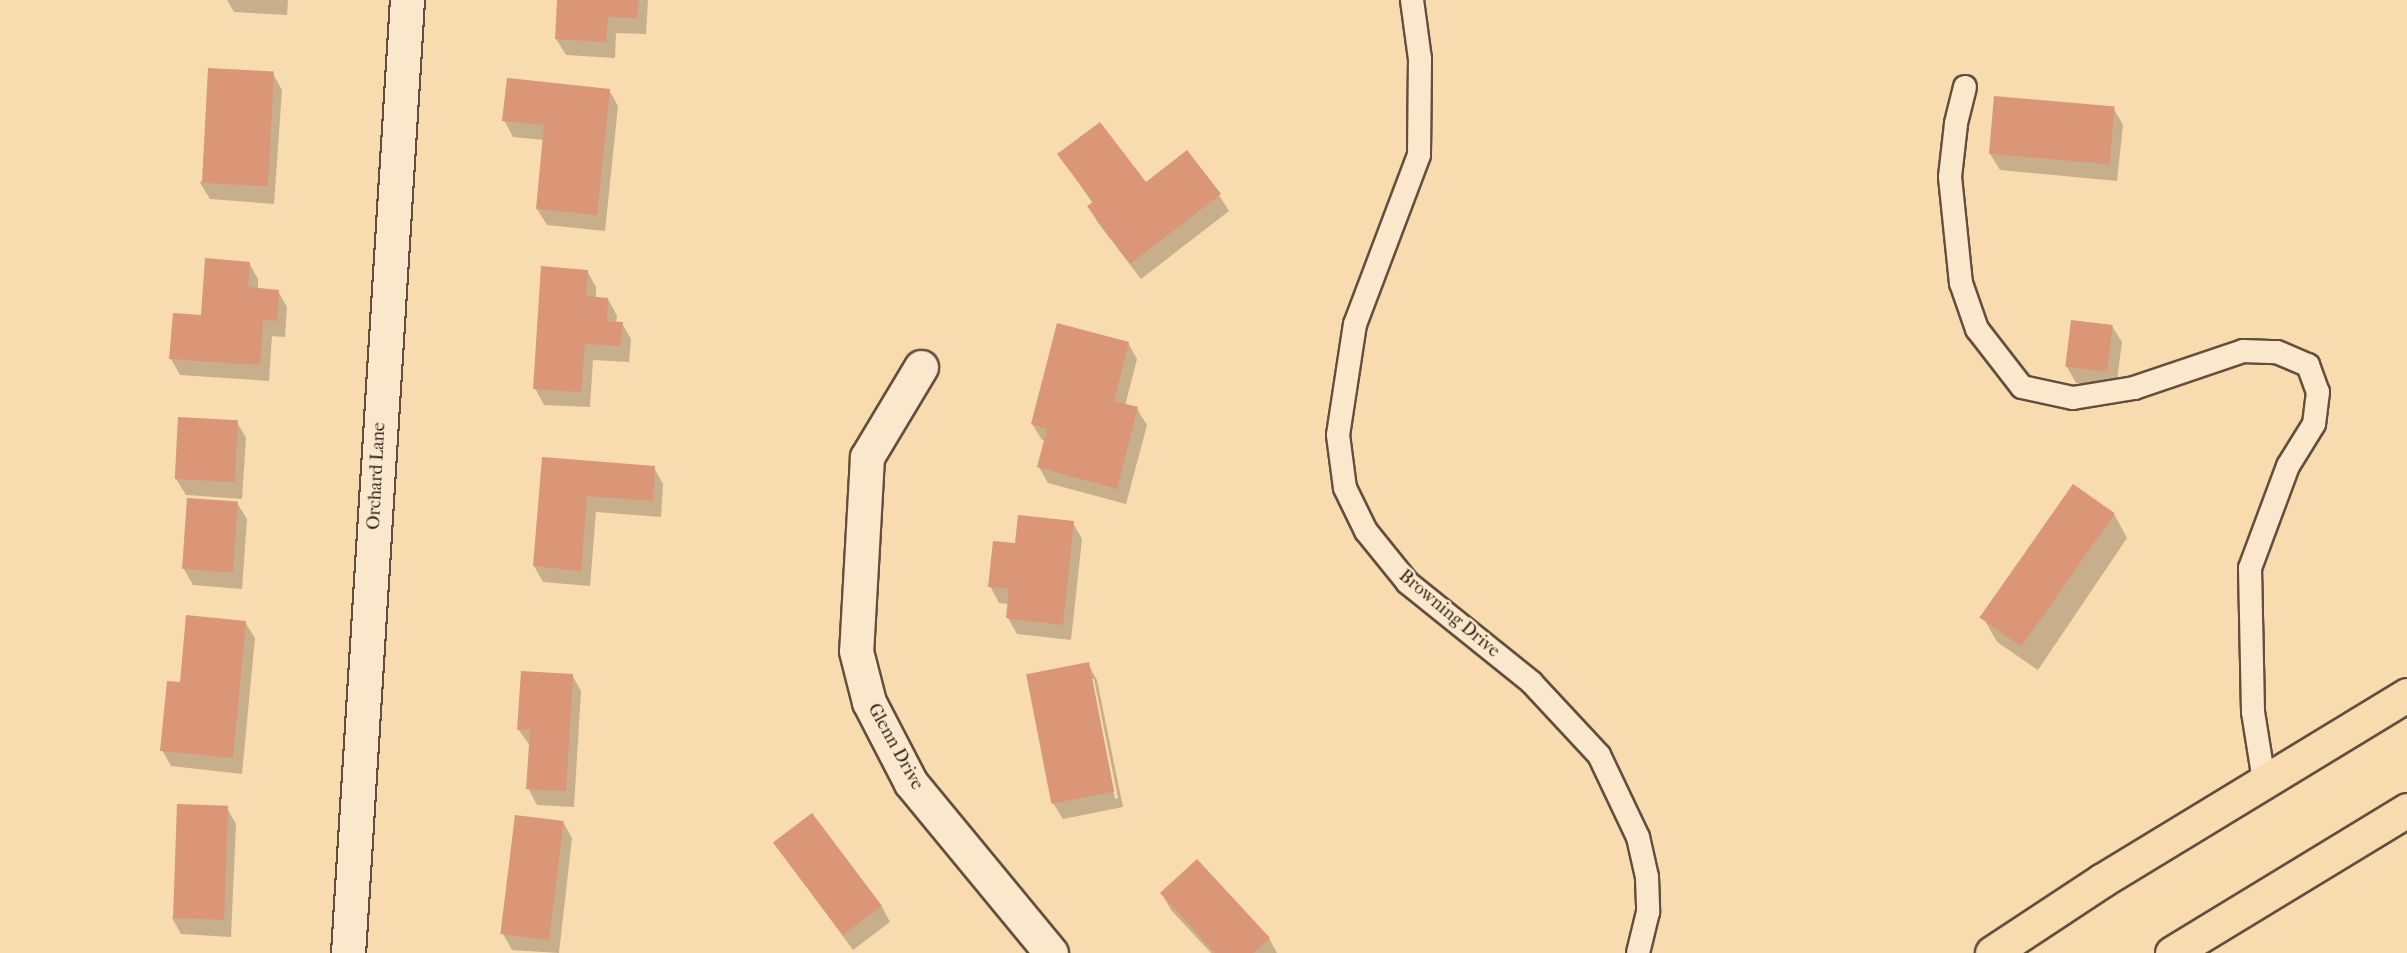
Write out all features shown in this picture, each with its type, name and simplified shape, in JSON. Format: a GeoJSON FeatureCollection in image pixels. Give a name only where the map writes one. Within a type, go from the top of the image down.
{"type":"FeatureCollection","features":[{"type":"Feature","properties":{"kind":"main road"},"geometry":{"type":"LineString","coordinates":[[1992,953],[2101,881],[2407,695]]}},
{"type":"Feature","properties":{"kind":"main road"},"geometry":{"type":"LineString","coordinates":[[2172,953],[2407,810]]}},
{"type":"Feature","properties":{"kind":"street","name":"Orchard Lane"},"geometry":{"type":"LineString","coordinates":[[348,953],[406,0]]}},
{"type":"Feature","properties":{"kind":"street","name":"Glenn Drive"},"geometry":{"type":"LineString","coordinates":[[921,367],[867,457],[856,651],[869,702],[911,783],[1051,953]]}},
{"type":"Feature","properties":{"kind":"lane","name":"Browning Drive"},"geometry":{"type":"LineString","coordinates":[[1412,0],[1420,59],[1419,155],[1355,324],[1338,435],[1345,488],[1366,531],[1408,584],[1531,682],[1599,755],[1638,837],[1647,878],[1648,912],[1638,953]]}},
{"type":"Feature","properties":{"kind":"lane"},"geometry":{"type":"LineString","coordinates":[[1965,87],[1956,124],[1950,177],[1961,283],[1977,329],[2022,387],[2073,398],[2134,388],[2243,351],[2277,352],[2307,365],[2318,392],[2314,424],[2288,466],[2250,568],[2253,712],[2264,781]]}},
{"type":"Feature","properties":{"kind":"building"},"geometry":{"type":"Polygon","coordinates":[[[557,0],[638,0],[637,18],[608,17],[606,42],[555,39],[557,0]]]}},
{"type":"Feature","properties":{"kind":"building"},"geometry":{"type":"Polygon","coordinates":[[[208,68],[274,71],[268,186],[202,183],[208,68]]]}},
{"type":"Feature","properties":{"kind":"building"},"geometry":{"type":"Polygon","coordinates":[[[507,78],[610,89],[597,215],[536,209],[544,125],[502,121],[507,78]]]}},
{"type":"Feature","properties":{"kind":"building"},"geometry":{"type":"Polygon","coordinates":[[[1994,96],[2115,107],[2109,164],[1989,154],[1994,96]]]}},
{"type":"Feature","properties":{"kind":"building"},"geometry":{"type":"Polygon","coordinates":[[[1100,122],[1146,182],[1187,150],[1221,194],[1130,264],[1087,206],[1093,202],[1057,154],[1100,122]]]}},
{"type":"Feature","properties":{"kind":"building"},"geometry":{"type":"Polygon","coordinates":[[[205,258],[250,262],[248,287],[279,290],[277,321],[263,320],[260,365],[169,359],[173,313],[201,315],[205,258]]]}},
{"type":"Feature","properties":{"kind":"building"},"geometry":{"type":"Polygon","coordinates":[[[541,266],[588,270],[586,296],[608,298],[607,321],[623,322],[620,346],[585,344],[581,392],[533,389],[541,266]]]}},
{"type":"Feature","properties":{"kind":"building"},"geometry":{"type":"Polygon","coordinates":[[[2071,320],[2113,325],[2107,372],[2065,367],[2071,320]]]}},
{"type":"Feature","properties":{"kind":"building"},"geometry":{"type":"Polygon","coordinates":[[[1057,323],[1129,342],[1114,401],[1138,407],[1117,489],[1037,467],[1047,429],[1031,424],[1057,323]]]}},
{"type":"Feature","properties":{"kind":"building"},"geometry":{"type":"Polygon","coordinates":[[[178,417],[238,420],[235,482],[175,479],[178,417]]]}},
{"type":"Feature","properties":{"kind":"building"},"geometry":{"type":"Polygon","coordinates":[[[542,457],[655,466],[653,501],[587,496],[581,571],[533,566],[542,457]]]}},
{"type":"Feature","properties":{"kind":"building"},"geometry":{"type":"Polygon","coordinates":[[[2073,484],[2115,513],[2021,647],[1980,618],[2073,484]]]}},
{"type":"Feature","properties":{"kind":"building"},"geometry":{"type":"Polygon","coordinates":[[[187,498],[238,502],[233,572],[182,569],[187,498]]]}},
{"type":"Feature","properties":{"kind":"building"},"geometry":{"type":"Polygon","coordinates":[[[1018,515],[1074,521],[1063,625],[1006,618],[1009,589],[988,587],[993,541],[1015,543],[1018,515]]]}},
{"type":"Feature","properties":{"kind":"building"},"geometry":{"type":"Polygon","coordinates":[[[186,615],[246,621],[233,758],[160,751],[167,681],[180,682],[186,615]]]}},
{"type":"Feature","properties":{"kind":"building"},"geometry":{"type":"Polygon","coordinates":[[[1089,662],[1114,792],[1051,804],[1026,674],[1089,662]]]}},
{"type":"Feature","properties":{"kind":"building"},"geometry":{"type":"Polygon","coordinates":[[[521,671],[573,674],[566,791],[526,789],[530,730],[517,730],[521,671]]]}},
{"type":"Feature","properties":{"kind":"building"},"geometry":{"type":"Polygon","coordinates":[[[177,804],[228,806],[224,920],[173,918],[177,804]]]}},
{"type":"Feature","properties":{"kind":"building"},"geometry":{"type":"Polygon","coordinates":[[[812,813],[882,906],[843,935],[773,842],[812,813]]]}},
{"type":"Feature","properties":{"kind":"building"},"geometry":{"type":"Polygon","coordinates":[[[515,815],[564,821],[549,940],[500,934],[515,815]]]}},
{"type":"Feature","properties":{"kind":"building"},"geometry":{"type":"Polygon","coordinates":[[[1197,859],[1270,938],[1253,953],[1215,953],[1160,893],[1197,859]]]}}]}
